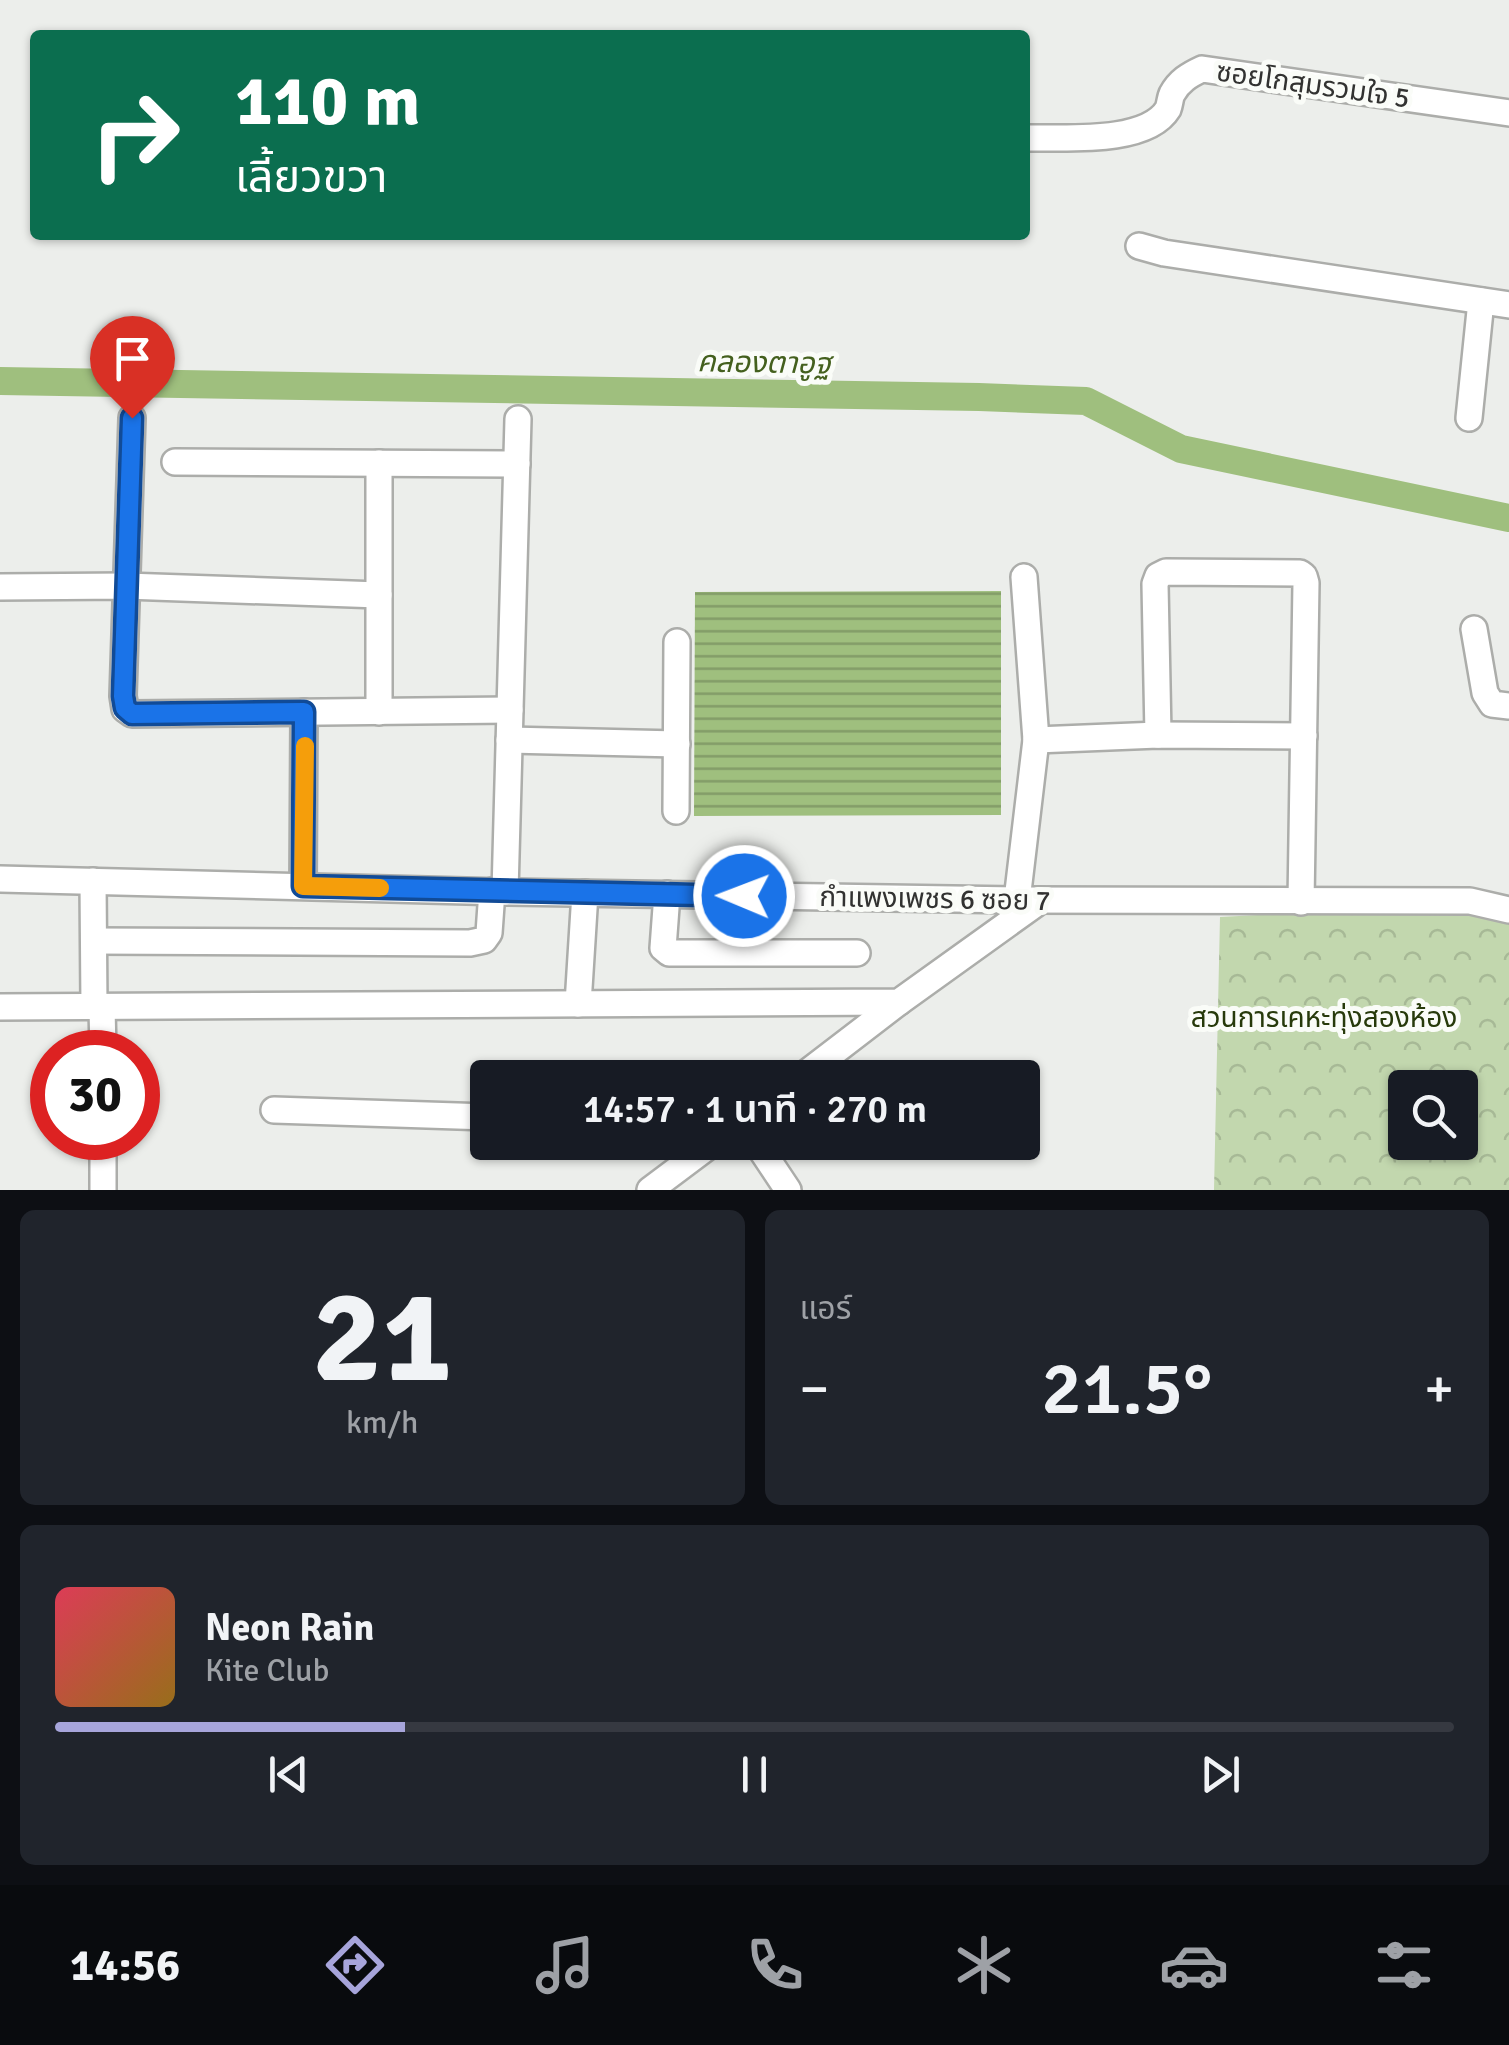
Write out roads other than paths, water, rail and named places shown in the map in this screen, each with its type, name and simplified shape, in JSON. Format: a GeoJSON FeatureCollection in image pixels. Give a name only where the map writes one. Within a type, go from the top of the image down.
{"type":"FeatureCollection","features":[{"type":"Feature","properties":{"kind":"street","name":"ซอยโกสุมรวมใจ 5"},"geometry":{"type":"LineString","coordinates":[[1030,138],[1128,134],[1167,110],[1172,93],[1185,77],[1202,69],[1509,112]]}},
{"type":"Feature","properties":{"kind":"street"},"geometry":{"type":"LineString","coordinates":[[1139,246],[1509,305]]}},
{"type":"Feature","properties":{"kind":"street"},"geometry":{"type":"LineString","coordinates":[[1469,418],[1480,301]]}},
{"type":"Feature","properties":{"kind":"street"},"geometry":{"type":"LineString","coordinates":[[132,418],[123,696],[125,708],[132,714],[510,710]]}},
{"type":"Feature","properties":{"kind":"street"},"geometry":{"type":"LineString","coordinates":[[94,942],[484,940],[498,891],[509,740],[518,419]]}},
{"type":"Feature","properties":{"kind":"street"},"geometry":{"type":"LineString","coordinates":[[175,462],[516,464]]}},
{"type":"Feature","properties":{"kind":"street"},"geometry":{"type":"LineString","coordinates":[[379,463],[379,712]]}},
{"type":"Feature","properties":{"kind":"street"},"geometry":{"type":"LineString","coordinates":[[1158,735],[1158,576],[1166,572],[1304,576],[1302,902]]}},
{"type":"Feature","properties":{"kind":"street"},"geometry":{"type":"LineString","coordinates":[[823,1060],[1029,900],[1036,740],[1024,578]]}},
{"type":"Feature","properties":{"kind":"street"},"geometry":{"type":"LineString","coordinates":[[0,587],[126,586],[379,595]]}},
{"type":"Feature","properties":{"kind":"street"},"geometry":{"type":"LineString","coordinates":[[1474,629],[1485,693],[1492,704],[1509,706]]}},
{"type":"Feature","properties":{"kind":"street"},"geometry":{"type":"LineString","coordinates":[[676,810],[677,642]]}},
{"type":"Feature","properties":{"kind":"street"},"geometry":{"type":"LineString","coordinates":[[303,886],[304,712]]}},
{"type":"Feature","properties":{"kind":"street"},"geometry":{"type":"LineString","coordinates":[[1036,740],[1158,735],[1304,736]]}},
{"type":"Feature","properties":{"kind":"street"},"geometry":{"type":"LineString","coordinates":[[509,740],[677,744]]}},
{"type":"Feature","properties":{"kind":"street","name":"กำแพงเพชร 6 ซอย 7"},"geometry":{"type":"LineString","coordinates":[[0,879],[1029,900],[1470,902],[1509,910]]}},
{"type":"Feature","properties":{"kind":"street"},"geometry":{"type":"LineString","coordinates":[[93,881],[101,1030]]}},
{"type":"Feature","properties":{"kind":"street"},"geometry":{"type":"LineString","coordinates":[[578,1004],[586,893]]}},
{"type":"Feature","properties":{"kind":"street"},"geometry":{"type":"LineString","coordinates":[[667,894],[663,948],[669,953],[857,953]]}},
{"type":"Feature","properties":{"kind":"street"},"geometry":{"type":"LineString","coordinates":[[0,1007],[899,1002]]}},
{"type":"Feature","properties":{"kind":"street"},"geometry":{"type":"LineString","coordinates":[[274,1110],[470,1116]]}},
{"type":"Feature","properties":{"kind":"street"},"geometry":{"type":"LineString","coordinates":[[103,1160],[103,1190]]}},
{"type":"Feature","properties":{"kind":"street"},"geometry":{"type":"LineString","coordinates":[[650,1190],[690,1160]]}},
{"type":"Feature","properties":{"kind":"street"},"geometry":{"type":"LineString","coordinates":[[768,1160],[788,1190]]}},
{"type":"Feature","properties":{"kind":"waterway","name":"คลองตาอูฐ"},"geometry":{"type":"LineString","coordinates":[[0,381],[1086,401],[1181,449],[1509,518]]}},
{"type":"Feature","properties":{"kind":"park label","name":"สวนการเคหะทุ่งสองห้อง"},"geometry":{"type":"Point","coordinates":[1324,1018]}}]}
